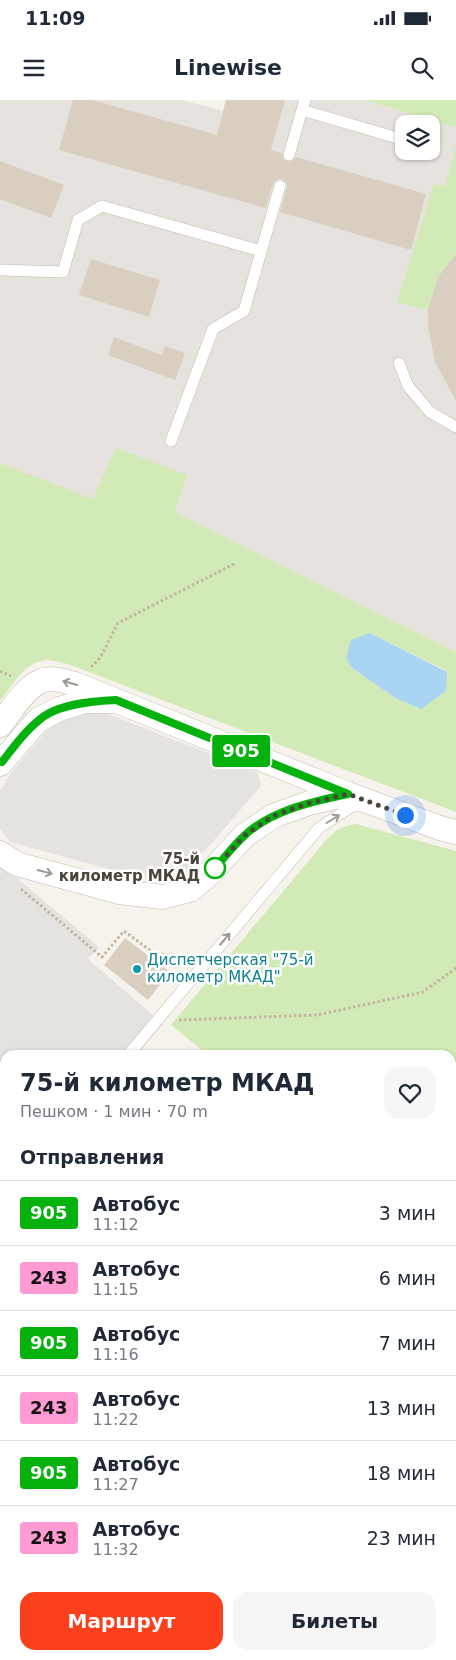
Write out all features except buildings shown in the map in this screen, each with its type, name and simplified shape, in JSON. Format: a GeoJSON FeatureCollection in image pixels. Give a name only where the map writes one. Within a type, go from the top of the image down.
{"type":"FeatureCollection","features":[{"type":"Feature","properties":{"kind":"street"},"geometry":{"type":"LineString","coordinates":[[0,725],[32,685],[45,679],[59,680],[75,684],[116,700],[348,794],[440,828],[456,832]]}},
{"type":"Feature","properties":{"kind":"street"},"geometry":{"type":"LineString","coordinates":[[0,764],[38,720],[59,709],[86,701],[116,700]]}},
{"type":"Feature","properties":{"kind":"street"},"geometry":{"type":"LineString","coordinates":[[0,853],[17,864],[110,889],[163,897],[190,890],[210,873],[245,835],[273,816],[309,803],[348,794]]}},
{"type":"Feature","properties":{"kind":"lane"},"geometry":{"type":"LineString","coordinates":[[289,155],[303,105],[395,137]]}},
{"type":"Feature","properties":{"kind":"lane"},"geometry":{"type":"LineString","coordinates":[[172,441],[213,329],[244,312],[280,186]]}},
{"type":"Feature","properties":{"kind":"lane"},"geometry":{"type":"LineString","coordinates":[[0,270],[63,272],[78,220],[102,206],[261,251]]}},
{"type":"Feature","properties":{"kind":"lane"},"geometry":{"type":"LineString","coordinates":[[399,363],[408,386],[430,412],[456,427]]}},
{"type":"Feature","properties":{"kind":"lane"},"geometry":{"type":"LineString","coordinates":[[132,1050],[319,828],[351,808],[370,802]]}},
{"type":"Feature","properties":{"kind":"path"},"geometry":{"type":"LineString","coordinates":[[75,684],[100,658],[118,624],[236,563]]}},
{"type":"Feature","properties":{"kind":"path"},"geometry":{"type":"LineString","coordinates":[[15,883],[102,957],[124,931],[155,954],[189,955],[202,965]]}},
{"type":"Feature","properties":{"kind":"path"},"geometry":{"type":"LineString","coordinates":[[178,1020],[317,1015],[423,992],[456,968]]}},
{"type":"Feature","properties":{"kind":"shaded area"},"geometry":{"type":"Polygon","coordinates":[[[0,100],[182,100],[223,111],[226,100],[364,100],[415,115],[395,115],[395,160],[440,160],[440,122],[456,127],[456,652],[175,512],[187,475],[93,500],[0,463],[0,100]]]}},
{"type":"Feature","properties":{"kind":"shaded area"},"geometry":{"type":"Polygon","coordinates":[[[108,714],[257,772],[261,786],[183,876],[169,882],[152,881],[10,842],[0,829],[0,791],[11,773],[50,727],[72,715],[108,714]]]}},
{"type":"Feature","properties":{"kind":"shaded area"},"geometry":{"type":"Polygon","coordinates":[[[0,864],[99,947],[88,959],[163,1024],[141,1050],[0,1050],[0,864]]]}},
{"type":"Feature","properties":{"kind":"green space"},"geometry":{"type":"Polygon","coordinates":[[[364,100],[456,100],[456,127],[440,122],[440,115],[415,115],[364,100]]]}},
{"type":"Feature","properties":{"kind":"green space"},"geometry":{"type":"Polygon","coordinates":[[[456,146],[456,255],[438,277],[428,310],[397,302],[434,184],[445,186],[456,146]]]}},
{"type":"Feature","properties":{"kind":"green space"},"geometry":{"type":"Polygon","coordinates":[[[116,448],[187,475],[175,512],[456,652],[456,812],[68,664],[53,660],[40,661],[26,669],[20,674],[0,701],[0,463],[93,499],[116,448]],[[370,633],[352,668],[397,699],[420,709],[447,671],[370,633]]]}},
{"type":"Feature","properties":{"kind":"green space"},"geometry":{"type":"Polygon","coordinates":[[[356,824],[456,851],[456,1050],[202,1050],[171,1025],[326,840],[347,826],[356,824]]]}},
{"type":"Feature","properties":{"kind":"water"},"geometry":{"type":"Polygon","coordinates":[[[370,633],[447,672],[446,691],[421,709],[397,699],[352,668],[346,658],[351,640],[370,633]]]}},
{"type":"Feature","properties":{"kind":"bus line","name":"905"},"geometry":{"type":"LineString","coordinates":[[2,762],[38,720],[59,709],[86,701],[116,700],[348,794],[309,803],[273,816],[245,835],[215,868]]}},
{"type":"Feature","properties":{"kind":"place","name":"75-й километр МКАД"},"geometry":{"type":"Point","coordinates":[215,868]}},
{"type":"Feature","properties":{"kind":"place","name":"Диспетчерская \"75-й километр МКАД\""},"geometry":{"type":"Point","coordinates":[137,969]}},
{"type":"Feature","properties":{"kind":"route"},"geometry":{"type":"LineString","coordinates":[[215,868],[245,835],[273,816],[309,803],[348,794],[405,815]]}}]}
